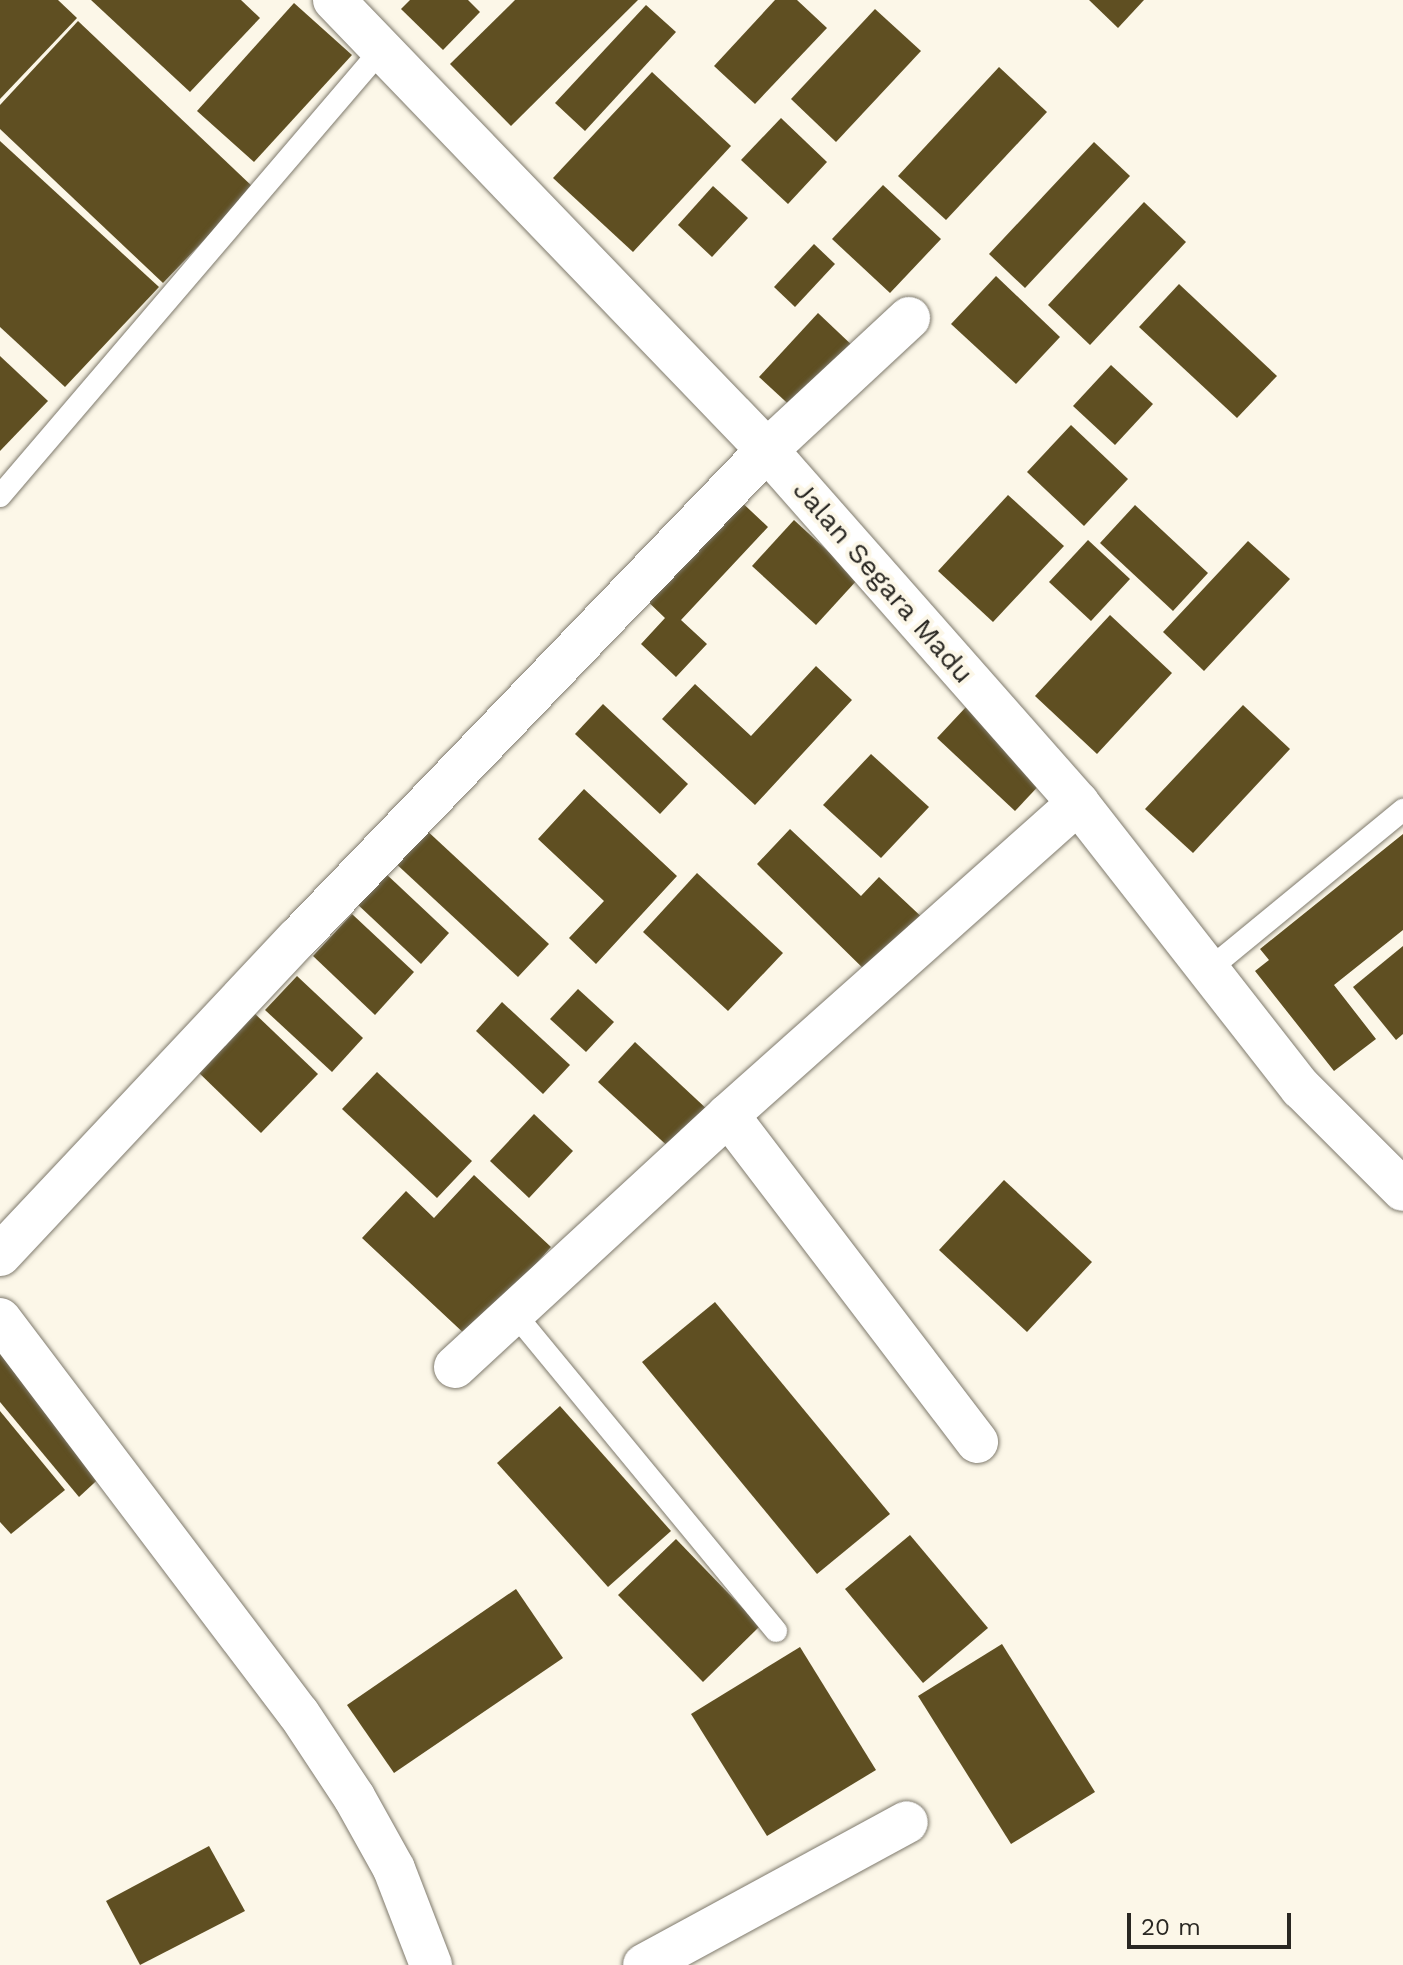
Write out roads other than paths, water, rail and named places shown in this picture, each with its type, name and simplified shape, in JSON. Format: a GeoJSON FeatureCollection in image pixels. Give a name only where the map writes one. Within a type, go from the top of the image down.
{"type":"FeatureCollection","features":[{"type":"Feature","properties":{"kind":"street","name":"Jalan Segara Madu"},"geometry":{"type":"LineString","coordinates":[[334,0],[767,450],[1078,803],[1301,1088],[1403,1190]]}},
{"type":"Feature","properties":{"kind":"street"},"geometry":{"type":"LineString","coordinates":[[0,1255],[287,949],[767,450],[909,318]]}},
{"type":"Feature","properties":{"kind":"street"},"geometry":{"type":"LineString","coordinates":[[455,1367],[728,1115],[1078,803]]}},
{"type":"Feature","properties":{"kind":"street"},"geometry":{"type":"LineString","coordinates":[[728,1115],[977,1442]]}},
{"type":"Feature","properties":{"kind":"street"},"geometry":{"type":"LineString","coordinates":[[0,1319],[299,1714],[354,1797],[394,1869],[431,1965]]}},
{"type":"Feature","properties":{"kind":"street"},"geometry":{"type":"LineString","coordinates":[[644,1965],[907,1822]]}},
{"type":"Feature","properties":{"kind":"lane"},"geometry":{"type":"LineString","coordinates":[[0,496],[382,49]]}},
{"type":"Feature","properties":{"kind":"lane"},"geometry":{"type":"LineString","coordinates":[[1207,971],[1403,810]]}},
{"type":"Feature","properties":{"kind":"lane"},"geometry":{"type":"LineString","coordinates":[[514,1313],[776,1631]]}}]}
